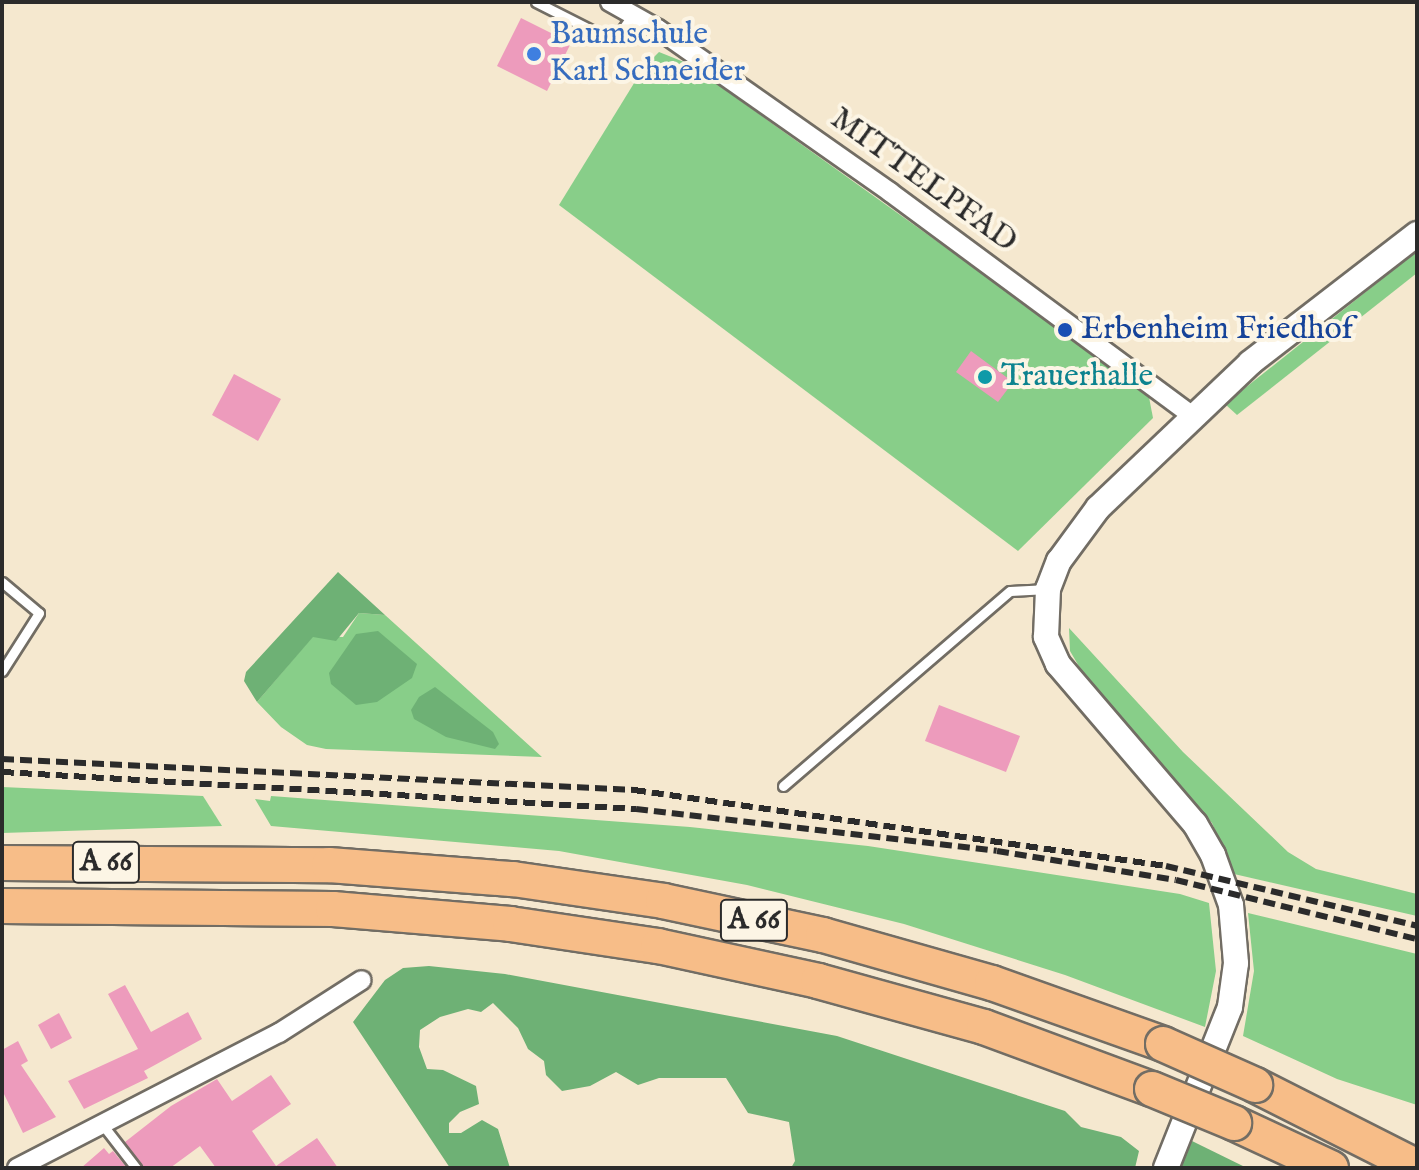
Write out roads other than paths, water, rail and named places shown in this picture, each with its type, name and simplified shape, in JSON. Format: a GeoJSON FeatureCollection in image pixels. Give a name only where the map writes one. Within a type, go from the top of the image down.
{"type":"FeatureCollection","features":[{"type":"Feature","properties":{"kind":"highway","name":"A 66"},"geometry":{"type":"LineString","coordinates":[[2,863],[329,865],[513,879],[663,901],[823,935],[992,983],[1163,1044],[1255,1085],[1417,1167]]}},
{"type":"Feature","properties":{"kind":"highway","name":"A 66"},"geometry":{"type":"LineString","coordinates":[[2,906],[333,909],[510,924],[658,946],[818,981],[984,1027],[1152,1089],[1331,1168]]}},
{"type":"Feature","properties":{"kind":"highway"},"geometry":{"type":"LineString","coordinates":[[1255,1085],[1417,1144]]}},
{"type":"Feature","properties":{"kind":"street","name":"MITTELPFAD"},"geometry":{"type":"LineString","coordinates":[[610,2],[877,183],[1194,417]]}},
{"type":"Feature","properties":{"kind":"street"},"geometry":{"type":"LineString","coordinates":[[1166,1168],[1230,1007],[1236,963],[1231,905],[1217,864],[1195,824],[1058,664],[1046,637],[1048,589],[1059,561],[1098,508],[1250,363],[1417,234]]}},
{"type":"Feature","properties":{"kind":"street"},"geometry":{"type":"LineString","coordinates":[[17,1168],[325,1007],[355,986]]}},
{"type":"Feature","properties":{"kind":"lane"},"geometry":{"type":"LineString","coordinates":[[536,2],[605,37],[616,38],[633,15]]}},
{"type":"Feature","properties":{"kind":"lane"},"geometry":{"type":"LineString","coordinates":[[2,582],[39,613],[2,671]]}},
{"type":"Feature","properties":{"kind":"lane"},"geometry":{"type":"LineString","coordinates":[[783,786],[1010,591],[1048,589]]}},
{"type":"Feature","properties":{"kind":"lane"},"geometry":{"type":"LineString","coordinates":[[102,1124],[136,1168]]}},
{"type":"Feature","properties":{"kind":"railway"},"geometry":{"type":"LineString","coordinates":[[2,759],[634,790],[1166,866],[1417,926]]}},
{"type":"Feature","properties":{"kind":"railway"},"geometry":{"type":"LineString","coordinates":[[2,772],[636,809],[997,851],[1176,880],[1417,939]]}},
{"type":"Feature","properties":{"kind":"place","name":"Baumschule Karl Schneider"},"geometry":{"type":"Point","coordinates":[534,54]}},
{"type":"Feature","properties":{"kind":"place","name":"Erbenheim Friedhof"},"geometry":{"type":"Point","coordinates":[1065,330]}},
{"type":"Feature","properties":{"kind":"place","name":"Trauerhalle"},"geometry":{"type":"Point","coordinates":[985,377]}}]}
